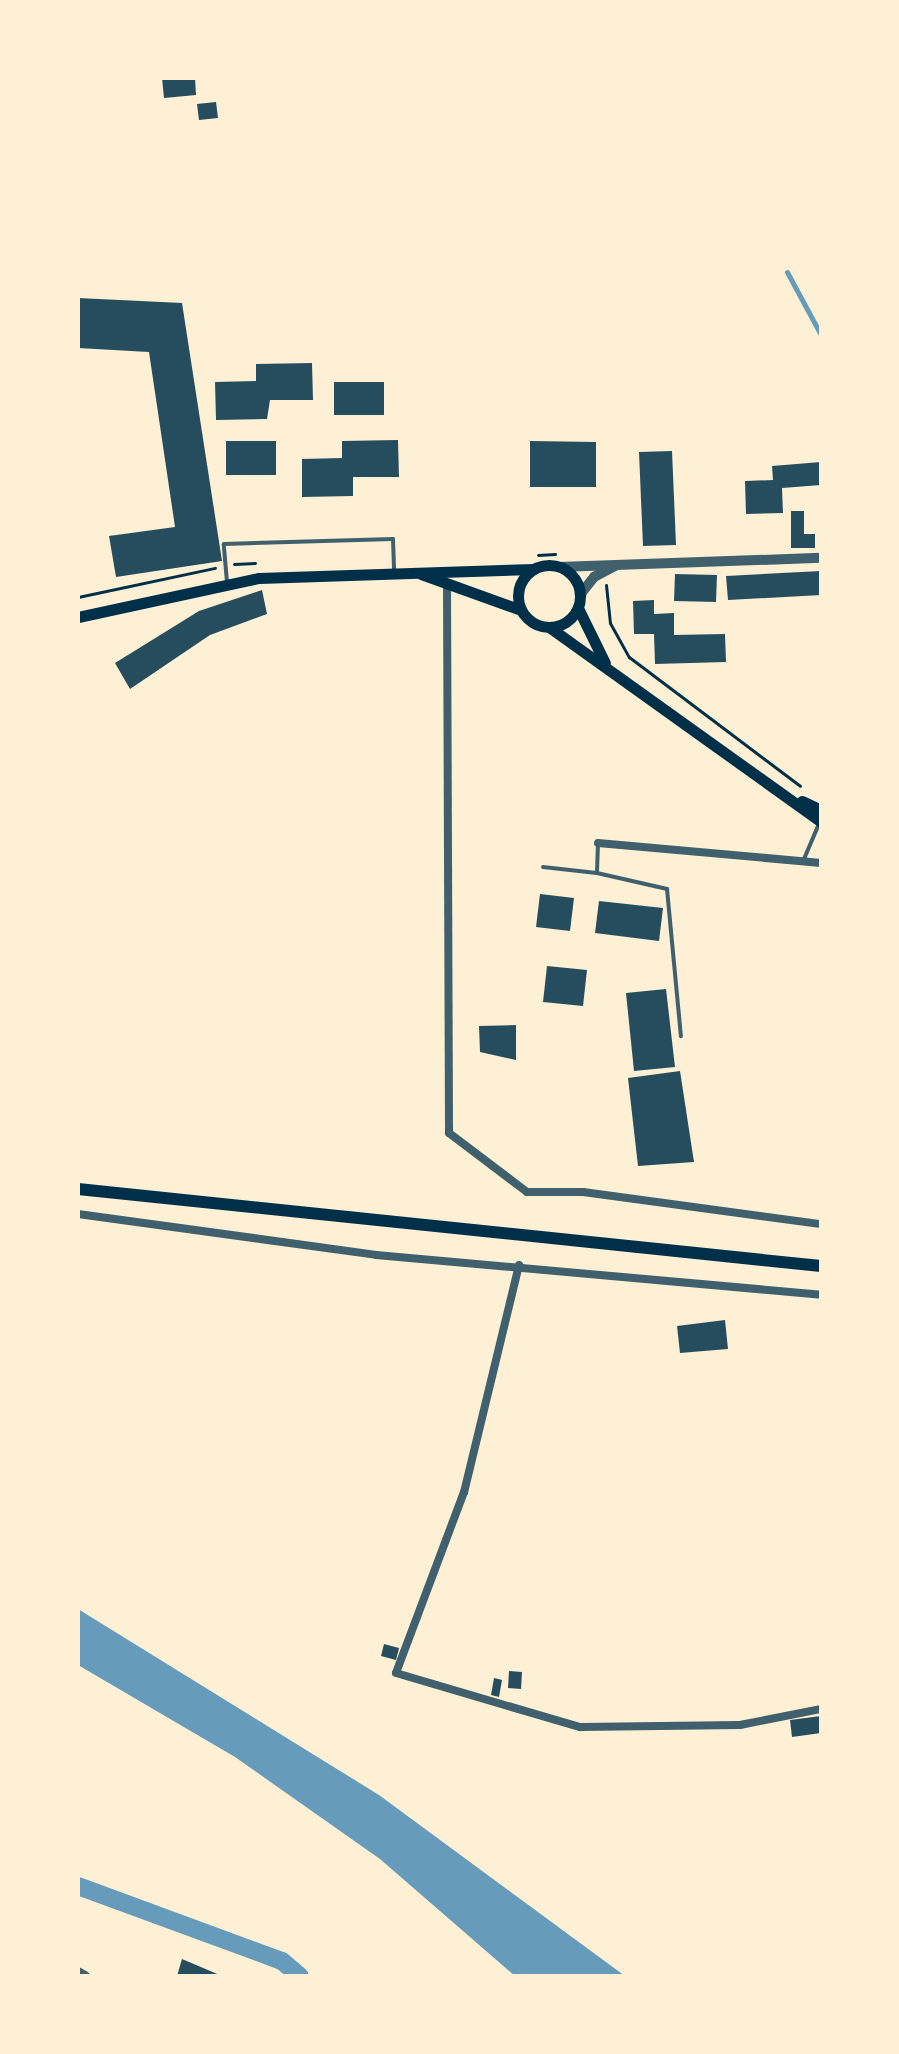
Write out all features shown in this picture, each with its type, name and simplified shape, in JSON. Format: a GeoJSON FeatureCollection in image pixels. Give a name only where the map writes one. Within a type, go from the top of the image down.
{"type":"FeatureCollection","features":[{"type":"Feature","properties":{"kind":"main road"},"geometry":{"type":"LineString","coordinates":[[78,617],[227,582],[394,572],[559,567],[580,595],[578,608],[608,667]]}},
{"type":"Feature","properties":{"kind":"main road"},"geometry":{"type":"LineString","coordinates":[[521,610],[518,592],[534,569]]}},
{"type":"Feature","properties":{"kind":"main road"},"geometry":{"type":"LineString","coordinates":[[413,572],[521,610],[608,667],[821,817]]}},
{"type":"Feature","properties":{"kind":"main road"},"geometry":{"type":"LineString","coordinates":[[549,627],[578,608]]}},
{"type":"Feature","properties":{"kind":"main road"},"geometry":{"type":"LineString","coordinates":[[78,1189],[821,1266]]}},
{"type":"Feature","properties":{"kind":"street"},"geometry":{"type":"LineString","coordinates":[[559,567],[821,558]]}},
{"type":"Feature","properties":{"kind":"street"},"geometry":{"type":"LineString","coordinates":[[580,595],[604,571],[617,565]]}},
{"type":"Feature","properties":{"kind":"street"},"geometry":{"type":"LineString","coordinates":[[447,583],[449,1133],[527,1192],[583,1192],[821,1224]]}},
{"type":"Feature","properties":{"kind":"street"},"geometry":{"type":"LineString","coordinates":[[598,843],[821,863]]}},
{"type":"Feature","properties":{"kind":"street"},"geometry":{"type":"LineString","coordinates":[[78,1214],[376,1255],[519,1265],[821,1295]]}},
{"type":"Feature","properties":{"kind":"street"},"geometry":{"type":"LineString","coordinates":[[519,1265],[464,1492],[396,1673],[580,1727],[740,1725],[821,1709]]}},
{"type":"Feature","properties":{"kind":"street"},"geometry":{"type":"LineString","coordinates":[[78,1972],[85,1976]]}},
{"type":"Feature","properties":{"kind":"lane"},"geometry":{"type":"LineString","coordinates":[[227,582],[224,544],[393,539],[394,572]]}},
{"type":"Feature","properties":{"kind":"lane"},"geometry":{"type":"LineString","coordinates":[[803,861],[821,817]]}},
{"type":"Feature","properties":{"kind":"lane"},"geometry":{"type":"LineString","coordinates":[[597,873],[598,843]]}},
{"type":"Feature","properties":{"kind":"lane"},"geometry":{"type":"LineString","coordinates":[[543,867],[597,873],[667,889],[681,1036]]}},
{"type":"Feature","properties":{"kind":"path"},"geometry":{"type":"LineString","coordinates":[[528,555],[559,554]]}},
{"type":"Feature","properties":{"kind":"path"},"geometry":{"type":"LineString","coordinates":[[78,597],[226,566],[270,563]]}},
{"type":"Feature","properties":{"kind":"path"},"geometry":{"type":"LineString","coordinates":[[604,571],[610,623],[629,657],[809,792]]}},
{"type":"Feature","properties":{"kind":"water"},"geometry":{"type":"Polygon","coordinates":[[[78,1609],[379,1795],[625,1976],[515,1976],[380,1859],[235,1757],[78,1665],[78,1609]]]}},
{"type":"Feature","properties":{"kind":"building"},"geometry":{"type":"Polygon","coordinates":[[[162,78],[195,78],[196,95],[164,98],[162,78]]]}},
{"type":"Feature","properties":{"kind":"building"},"geometry":{"type":"Polygon","coordinates":[[[216,102],[218,118],[199,120],[197,104],[216,102]]]}},
{"type":"Feature","properties":{"kind":"building"},"geometry":{"type":"Polygon","coordinates":[[[78,298],[182,303],[222,561],[116,577],[109,536],[175,527],[149,352],[78,348],[78,298]]]}},
{"type":"Feature","properties":{"kind":"building"},"geometry":{"type":"Polygon","coordinates":[[[312,363],[313,400],[270,400],[267,419],[216,420],[215,382],[256,381],[256,364],[312,363]]]}},
{"type":"Feature","properties":{"kind":"building"},"geometry":{"type":"Polygon","coordinates":[[[334,382],[384,382],[384,415],[334,415],[334,382]]]}},
{"type":"Feature","properties":{"kind":"building"},"geometry":{"type":"Polygon","coordinates":[[[398,440],[399,477],[353,477],[353,496],[302,497],[302,459],[342,458],[342,441],[398,440]]]}},
{"type":"Feature","properties":{"kind":"building"},"geometry":{"type":"Polygon","coordinates":[[[226,441],[276,441],[276,475],[226,475],[226,441]]]}},
{"type":"Feature","properties":{"kind":"building"},"geometry":{"type":"Polygon","coordinates":[[[530,441],[596,442],[596,487],[530,487],[530,441]]]}},
{"type":"Feature","properties":{"kind":"building"},"geometry":{"type":"Polygon","coordinates":[[[672,451],[676,545],[643,546],[639,452],[672,451]]]}},
{"type":"Feature","properties":{"kind":"building"},"geometry":{"type":"Polygon","coordinates":[[[821,462],[821,485],[782,488],[783,513],[746,514],[745,481],[773,480],[772,466],[821,462]]]}},
{"type":"Feature","properties":{"kind":"building"},"geometry":{"type":"Polygon","coordinates":[[[791,511],[804,511],[804,534],[815,534],[815,548],[791,548],[791,511]]]}},
{"type":"Feature","properties":{"kind":"building"},"geometry":{"type":"Polygon","coordinates":[[[821,571],[821,595],[728,600],[726,576],[821,571]]]}},
{"type":"Feature","properties":{"kind":"building"},"geometry":{"type":"Polygon","coordinates":[[[675,574],[717,575],[716,602],[674,601],[675,574]]]}},
{"type":"Feature","properties":{"kind":"building"},"geometry":{"type":"Polygon","coordinates":[[[262,590],[267,614],[210,635],[130,689],[115,663],[199,611],[262,590]]]}},
{"type":"Feature","properties":{"kind":"building"},"geometry":{"type":"Polygon","coordinates":[[[654,600],[654,614],[674,613],[674,635],[725,634],[726,662],[655,664],[654,634],[634,634],[633,601],[654,600]]]}},
{"type":"Feature","properties":{"kind":"building"},"geometry":{"type":"Polygon","coordinates":[[[540,894],[574,898],[570,931],[536,927],[540,894]]]}},
{"type":"Feature","properties":{"kind":"building"},"geometry":{"type":"Polygon","coordinates":[[[599,901],[663,908],[659,941],[595,933],[599,901]]]}},
{"type":"Feature","properties":{"kind":"building"},"geometry":{"type":"Polygon","coordinates":[[[547,966],[587,970],[583,1006],[543,1002],[547,966]]]}},
{"type":"Feature","properties":{"kind":"building"},"geometry":{"type":"Polygon","coordinates":[[[666,989],[675,1067],[634,1071],[626,993],[666,989]]]}},
{"type":"Feature","properties":{"kind":"building"},"geometry":{"type":"Polygon","coordinates":[[[516,1025],[516,1060],[480,1052],[479,1026],[516,1025]]]}},
{"type":"Feature","properties":{"kind":"building"},"geometry":{"type":"Polygon","coordinates":[[[680,1071],[694,1162],[638,1166],[628,1078],[680,1071]]]}},
{"type":"Feature","properties":{"kind":"building"},"geometry":{"type":"Polygon","coordinates":[[[725,1320],[728,1349],[680,1353],[677,1326],[725,1320]]]}},
{"type":"Feature","properties":{"kind":"building"},"geometry":{"type":"Polygon","coordinates":[[[384,1644],[399,1648],[396,1660],[381,1656],[384,1644]]]}},
{"type":"Feature","properties":{"kind":"building"},"geometry":{"type":"Polygon","coordinates":[[[509,1671],[522,1672],[521,1689],[508,1688],[509,1671]]]}},
{"type":"Feature","properties":{"kind":"building"},"geometry":{"type":"Polygon","coordinates":[[[494,1678],[502,1680],[499,1697],[491,1695],[494,1678]]]}},
{"type":"Feature","properties":{"kind":"building"},"geometry":{"type":"Polygon","coordinates":[[[821,1716],[821,1733],[792,1737],[790,1720],[821,1716]]]}},
{"type":"Feature","properties":{"kind":"building"},"geometry":{"type":"Polygon","coordinates":[[[182,1959],[222,1976],[177,1976],[182,1959]]]}},
{"type":"Feature","properties":{"kind":"waterway"},"geometry":{"type":"LineString","coordinates":[[787,272],[821,335]]}},
{"type":"Feature","properties":{"kind":"waterway"},"geometry":{"type":"LineString","coordinates":[[78,1886],[282,1961],[300,1976]]}}]}
